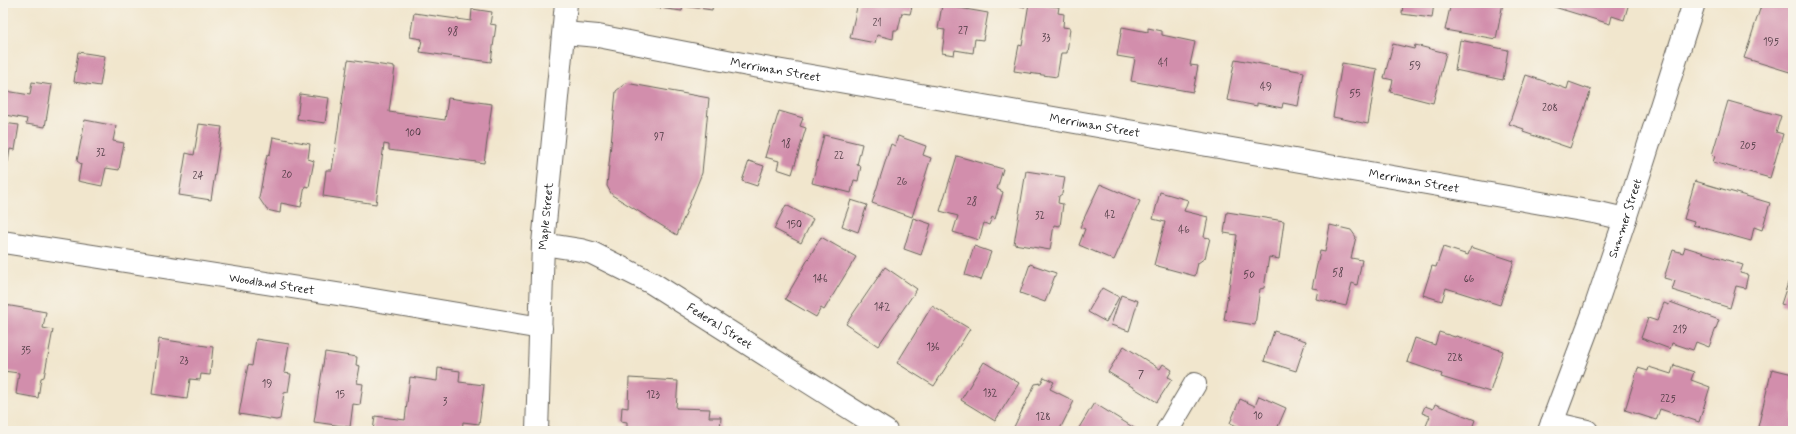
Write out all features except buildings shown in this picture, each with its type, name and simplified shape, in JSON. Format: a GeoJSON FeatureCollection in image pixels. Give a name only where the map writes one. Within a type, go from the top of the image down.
{"type":"FeatureCollection","features":[{"type":"Feature","properties":{"kind":"street","name":"Maple Street"},"geometry":{"type":"LineString","coordinates":[[537,431],[543,244],[566,3]]}},
{"type":"Feature","properties":{"kind":"street","name":"Summer Street"},"geometry":{"type":"LineString","coordinates":[[1551,427],[1625,219],[1694,3]]}},
{"type":"Feature","properties":{"kind":"street","name":"Merriman Street"},"geometry":{"type":"LineString","coordinates":[[564,33],[598,36],[756,66],[1584,210],[1625,219]]}},
{"type":"Feature","properties":{"kind":"street","name":"Woodland Street"},"geometry":{"type":"LineString","coordinates":[[3,242],[350,296],[541,328]]}},
{"type":"Feature","properties":{"kind":"street","name":"Federal Street"},"geometry":{"type":"LineString","coordinates":[[543,244],[592,253],[652,283],[886,431]]}},
{"type":"Feature","properties":{"kind":"street"},"geometry":{"type":"LineString","coordinates":[[1167,431],[1195,384]]}},
{"type":"Feature","properties":{"kind":"street"},"geometry":{"type":"LineString","coordinates":[[1551,427],[1587,431]]}}]}
